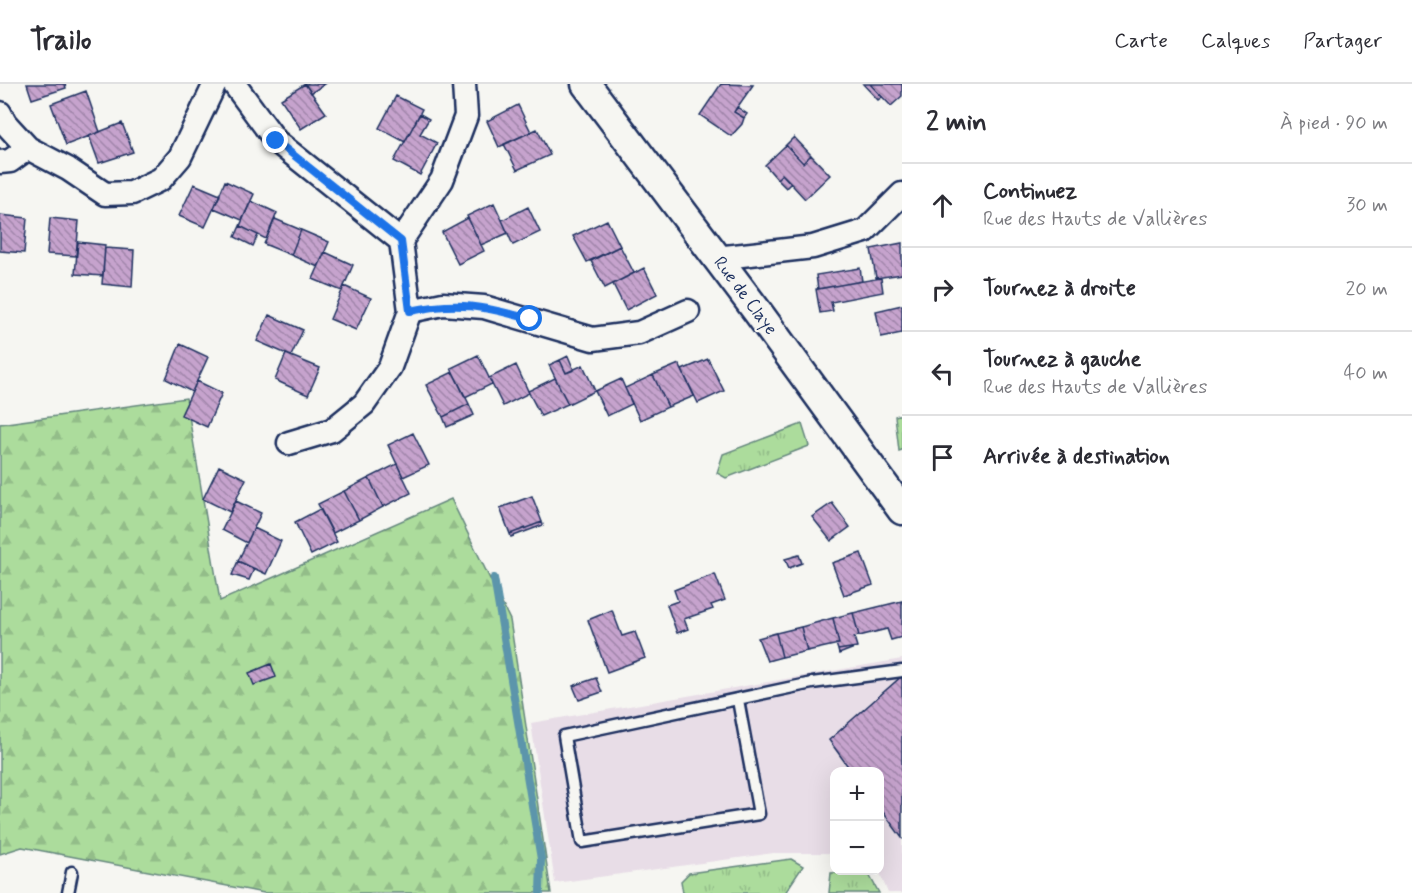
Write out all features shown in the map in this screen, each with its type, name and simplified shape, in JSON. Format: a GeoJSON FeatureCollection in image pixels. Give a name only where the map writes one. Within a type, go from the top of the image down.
{"type":"FeatureCollection","features":[{"type":"Feature","properties":{"kind":"street"},"geometry":{"type":"LineString","coordinates":[[0,113],[5,123],[28,148],[68,169],[105,194],[132,193],[161,179],[180,157],[215,84]]}},
{"type":"Feature","properties":{"kind":"street"},"geometry":{"type":"LineString","coordinates":[[289,443],[332,430],[364,404],[390,367],[410,311],[401,241],[442,180],[466,116],[464,84]]}},
{"type":"Feature","properties":{"kind":"street","name":"Rue de Claye"},"geometry":{"type":"LineString","coordinates":[[586,84],[902,510]]}},
{"type":"Feature","properties":{"kind":"street"},"geometry":{"type":"LineString","coordinates":[[247,89],[276,141],[401,241]]}},
{"type":"Feature","properties":{"kind":"street"},"geometry":{"type":"LineString","coordinates":[[0,162],[10,161],[28,148]]}},
{"type":"Feature","properties":{"kind":"street"},"geometry":{"type":"LineString","coordinates":[[716,258],[813,246],[865,231],[902,194]]}},
{"type":"Feature","properties":{"kind":"street"},"geometry":{"type":"LineString","coordinates":[[410,311],[443,304],[484,307],[593,339],[639,333],[688,312]]}},
{"type":"Feature","properties":{"kind":"lane"},"geometry":{"type":"LineString","coordinates":[[738,700],[759,814],[582,842],[564,736],[812,683],[902,670]]}},
{"type":"Feature","properties":{"kind":"lane"},"geometry":{"type":"LineString","coordinates":[[68,893],[72,872]]}},
{"type":"Feature","properties":{"kind":"shaded area"},"geometry":{"type":"Polygon","coordinates":[[[902,659],[902,893],[888,893],[881,875],[884,875],[884,767],[830,767],[830,853],[774,853],[555,883],[531,723],[902,659]]]}},
{"type":"Feature","properties":{"kind":"green space"},"geometry":{"type":"Polygon","coordinates":[[[186,398],[220,601],[451,499],[510,620],[551,893],[264,893],[22,847],[0,854],[0,424],[186,398]]]}},
{"type":"Feature","properties":{"kind":"green space"},"geometry":{"type":"Polygon","coordinates":[[[902,414],[902,450],[899,451],[895,416],[902,414]]]}},
{"type":"Feature","properties":{"kind":"green space"},"geometry":{"type":"Polygon","coordinates":[[[802,424],[809,446],[726,478],[717,473],[723,454],[802,424]]]}},
{"type":"Feature","properties":{"kind":"green space"},"geometry":{"type":"Polygon","coordinates":[[[791,859],[803,866],[785,893],[683,893],[681,881],[689,873],[791,859]]]}},
{"type":"Feature","properties":{"kind":"green space"},"geometry":{"type":"Polygon","coordinates":[[[831,875],[869,875],[879,893],[829,893],[831,875]]]}},
{"type":"Feature","properties":{"kind":"building"},"geometry":{"type":"Polygon","coordinates":[[[27,84],[65,84],[66,88],[32,99],[27,84]]]}},
{"type":"Feature","properties":{"kind":"building"},"geometry":{"type":"Polygon","coordinates":[[[305,84],[326,113],[301,129],[281,99],[305,84]]]}},
{"type":"Feature","properties":{"kind":"building"},"geometry":{"type":"Polygon","coordinates":[[[305,84],[325,84],[311,93],[305,84]]]}},
{"type":"Feature","properties":{"kind":"building"},"geometry":{"type":"Polygon","coordinates":[[[721,84],[753,85],[734,112],[744,118],[742,124],[731,136],[700,115],[721,84]]]}},
{"type":"Feature","properties":{"kind":"building"},"geometry":{"type":"Polygon","coordinates":[[[863,84],[870,84],[882,97],[878,100],[863,84]]]}},
{"type":"Feature","properties":{"kind":"building"},"geometry":{"type":"Polygon","coordinates":[[[870,84],[902,84],[902,96],[891,106],[870,84]]]}},
{"type":"Feature","properties":{"kind":"building"},"geometry":{"type":"Polygon","coordinates":[[[86,91],[100,132],[66,145],[51,104],[86,91]]]}},
{"type":"Feature","properties":{"kind":"building"},"geometry":{"type":"Polygon","coordinates":[[[396,96],[422,109],[405,142],[379,128],[396,96]]]}},
{"type":"Feature","properties":{"kind":"building"},"geometry":{"type":"Polygon","coordinates":[[[518,105],[531,132],[499,147],[487,121],[518,105]]]}},
{"type":"Feature","properties":{"kind":"building"},"geometry":{"type":"Polygon","coordinates":[[[737,107],[747,114],[744,118],[734,112],[737,107]]]}},
{"type":"Feature","properties":{"kind":"building"},"geometry":{"type":"Polygon","coordinates":[[[420,114],[429,119],[420,134],[437,143],[420,175],[394,161],[420,114]]]}},
{"type":"Feature","properties":{"kind":"building"},"geometry":{"type":"Polygon","coordinates":[[[122,123],[133,152],[99,163],[89,136],[122,123]]]}},
{"type":"Feature","properties":{"kind":"building"},"geometry":{"type":"Polygon","coordinates":[[[537,129],[550,155],[517,170],[504,144],[537,129]]]}},
{"type":"Feature","properties":{"kind":"building"},"geometry":{"type":"Polygon","coordinates":[[[794,137],[811,155],[803,163],[786,145],[794,137]]]}},
{"type":"Feature","properties":{"kind":"building"},"geometry":{"type":"Polygon","coordinates":[[[786,145],[803,163],[811,155],[830,175],[805,199],[782,174],[777,179],[765,165],[786,145]]]}},
{"type":"Feature","properties":{"kind":"building"},"geometry":{"type":"Polygon","coordinates":[[[782,174],[791,183],[786,188],[777,179],[782,174]]]}},
{"type":"Feature","properties":{"kind":"building"},"geometry":{"type":"Polygon","coordinates":[[[225,181],[254,194],[242,220],[214,208],[225,181]]]}},
{"type":"Feature","properties":{"kind":"building"},"geometry":{"type":"Polygon","coordinates":[[[194,184],[220,195],[205,227],[179,216],[194,184]]]}},
{"type":"Feature","properties":{"kind":"building"},"geometry":{"type":"Polygon","coordinates":[[[251,201],[277,213],[266,239],[240,226],[251,201]]]}},
{"type":"Feature","properties":{"kind":"building"},"geometry":{"type":"Polygon","coordinates":[[[494,203],[508,233],[481,245],[467,216],[494,203]]]}},
{"type":"Feature","properties":{"kind":"building"},"geometry":{"type":"Polygon","coordinates":[[[528,207],[540,232],[513,245],[502,220],[528,207]]]}},
{"type":"Feature","properties":{"kind":"building"},"geometry":{"type":"Polygon","coordinates":[[[0,215],[27,218],[24,253],[0,251],[0,215]]]}},
{"type":"Feature","properties":{"kind":"building"},"geometry":{"type":"Polygon","coordinates":[[[50,218],[79,221],[76,256],[47,254],[50,218]]]}},
{"type":"Feature","properties":{"kind":"building"},"geometry":{"type":"Polygon","coordinates":[[[468,218],[484,251],[458,264],[442,232],[468,218]]]}},
{"type":"Feature","properties":{"kind":"building"},"geometry":{"type":"Polygon","coordinates":[[[275,219],[301,230],[291,255],[264,244],[275,219]]]}},
{"type":"Feature","properties":{"kind":"building"},"geometry":{"type":"Polygon","coordinates":[[[607,220],[620,246],[587,262],[573,236],[607,220]]]}},
{"type":"Feature","properties":{"kind":"building"},"geometry":{"type":"Polygon","coordinates":[[[240,226],[258,235],[253,246],[235,237],[240,226]]]}},
{"type":"Feature","properties":{"kind":"building"},"geometry":{"type":"Polygon","coordinates":[[[301,230],[329,242],[318,267],[291,255],[301,230]]]}},
{"type":"Feature","properties":{"kind":"building"},"geometry":{"type":"Polygon","coordinates":[[[78,242],[105,245],[103,276],[75,274],[78,242]]]}},
{"type":"Feature","properties":{"kind":"building"},"geometry":{"type":"Polygon","coordinates":[[[902,243],[902,274],[876,278],[871,249],[902,243]]]}},
{"type":"Feature","properties":{"kind":"building"},"geometry":{"type":"Polygon","coordinates":[[[620,246],[634,273],[605,288],[591,261],[620,246]]]}},
{"type":"Feature","properties":{"kind":"building"},"geometry":{"type":"Polygon","coordinates":[[[105,248],[134,250],[132,287],[102,284],[105,248]]]}},
{"type":"Feature","properties":{"kind":"building"},"geometry":{"type":"Polygon","coordinates":[[[325,252],[353,265],[342,291],[313,279],[325,252]]]}},
{"type":"Feature","properties":{"kind":"building"},"geometry":{"type":"Polygon","coordinates":[[[644,268],[657,294],[626,310],[613,284],[644,268]]]}},
{"type":"Feature","properties":{"kind":"building"},"geometry":{"type":"Polygon","coordinates":[[[860,268],[862,281],[818,289],[816,275],[860,268]]]}},
{"type":"Feature","properties":{"kind":"building"},"geometry":{"type":"Polygon","coordinates":[[[881,278],[883,292],[831,302],[833,311],[820,313],[816,289],[881,278]]]}},
{"type":"Feature","properties":{"kind":"building"},"geometry":{"type":"Polygon","coordinates":[[[344,286],[371,298],[356,330],[330,319],[344,286]]]}},
{"type":"Feature","properties":{"kind":"building"},"geometry":{"type":"Polygon","coordinates":[[[902,305],[902,333],[881,337],[876,311],[902,305]]]}},
{"type":"Feature","properties":{"kind":"building"},"geometry":{"type":"Polygon","coordinates":[[[269,315],[303,330],[291,356],[257,341],[269,315]]]}},
{"type":"Feature","properties":{"kind":"building"},"geometry":{"type":"Polygon","coordinates":[[[180,344],[208,357],[192,392],[166,379],[180,344]]]}},
{"type":"Feature","properties":{"kind":"building"},"geometry":{"type":"Polygon","coordinates":[[[286,354],[320,368],[308,395],[275,380],[286,354]]]}},
{"type":"Feature","properties":{"kind":"building"},"geometry":{"type":"Polygon","coordinates":[[[478,355],[492,384],[465,397],[451,368],[478,355]]]}},
{"type":"Feature","properties":{"kind":"building"},"geometry":{"type":"Polygon","coordinates":[[[568,356],[574,370],[566,373],[560,360],[568,356]]]}},
{"type":"Feature","properties":{"kind":"building"},"geometry":{"type":"Polygon","coordinates":[[[708,359],[724,391],[698,403],[682,370],[708,359]]]}},
{"type":"Feature","properties":{"kind":"building"},"geometry":{"type":"Polygon","coordinates":[[[560,360],[566,373],[583,365],[595,391],[568,404],[549,365],[560,360]]]}},
{"type":"Feature","properties":{"kind":"building"},"geometry":{"type":"Polygon","coordinates":[[[679,364],[694,396],[668,407],[653,375],[679,364]]]}},
{"type":"Feature","properties":{"kind":"building"},"geometry":{"type":"Polygon","coordinates":[[[516,365],[529,393],[503,406],[489,378],[516,365]]]}},
{"type":"Feature","properties":{"kind":"building"},"geometry":{"type":"Polygon","coordinates":[[[453,372],[469,404],[443,417],[426,385],[453,372]]]}},
{"type":"Feature","properties":{"kind":"building"},"geometry":{"type":"Polygon","coordinates":[[[653,375],[668,407],[640,420],[625,388],[653,375]]]}},
{"type":"Feature","properties":{"kind":"building"},"geometry":{"type":"Polygon","coordinates":[[[555,378],[568,404],[541,416],[528,391],[555,378]]]}},
{"type":"Feature","properties":{"kind":"building"},"geometry":{"type":"Polygon","coordinates":[[[621,379],[632,404],[607,416],[595,391],[621,379]]]}},
{"type":"Feature","properties":{"kind":"building"},"geometry":{"type":"Polygon","coordinates":[[[197,381],[222,393],[207,427],[181,415],[197,381]]]}},
{"type":"Feature","properties":{"kind":"building"},"geometry":{"type":"Polygon","coordinates":[[[469,404],[474,415],[447,427],[443,417],[469,404]]]}},
{"type":"Feature","properties":{"kind":"building"},"geometry":{"type":"Polygon","coordinates":[[[413,433],[429,465],[403,477],[388,445],[413,433]]]}},
{"type":"Feature","properties":{"kind":"building"},"geometry":{"type":"Polygon","coordinates":[[[397,464],[411,493],[383,507],[369,478],[397,464]]]}},
{"type":"Feature","properties":{"kind":"building"},"geometry":{"type":"Polygon","coordinates":[[[219,466],[246,479],[230,512],[203,499],[219,466]]]}},
{"type":"Feature","properties":{"kind":"building"},"geometry":{"type":"Polygon","coordinates":[[[369,478],[383,507],[359,520],[344,491],[369,478]]]}},
{"type":"Feature","properties":{"kind":"building"},"geometry":{"type":"Polygon","coordinates":[[[344,491],[359,520],[333,533],[318,504],[344,491]]]}},
{"type":"Feature","properties":{"kind":"building"},"geometry":{"type":"Polygon","coordinates":[[[532,496],[542,522],[510,534],[500,508],[532,496]]]}},
{"type":"Feature","properties":{"kind":"building"},"geometry":{"type":"Polygon","coordinates":[[[236,501],[261,513],[247,543],[222,530],[236,501]]]}},
{"type":"Feature","properties":{"kind":"building"},"geometry":{"type":"Polygon","coordinates":[[[832,503],[850,527],[831,541],[812,517],[832,503]]]}},
{"type":"Feature","properties":{"kind":"building"},"geometry":{"type":"Polygon","coordinates":[[[320,509],[337,542],[311,555],[295,522],[320,509]]]}},
{"type":"Feature","properties":{"kind":"building"},"geometry":{"type":"Polygon","coordinates":[[[542,522],[543,525],[511,537],[510,534],[542,522]]]}},
{"type":"Feature","properties":{"kind":"building"},"geometry":{"type":"Polygon","coordinates":[[[254,528],[281,541],[266,574],[238,561],[254,528]]]}},
{"type":"Feature","properties":{"kind":"building"},"geometry":{"type":"Polygon","coordinates":[[[861,553],[873,585],[844,595],[832,563],[861,553]]]}},
{"type":"Feature","properties":{"kind":"building"},"geometry":{"type":"Polygon","coordinates":[[[799,555],[802,563],[789,568],[785,559],[799,555]]]}},
{"type":"Feature","properties":{"kind":"building"},"geometry":{"type":"Polygon","coordinates":[[[238,561],[254,569],[249,580],[232,575],[238,561]]]}},
{"type":"Feature","properties":{"kind":"building"},"geometry":{"type":"Polygon","coordinates":[[[715,574],[725,600],[711,605],[713,609],[684,619],[688,629],[677,633],[667,605],[678,601],[674,590],[715,574]]]}},
{"type":"Feature","properties":{"kind":"building"},"geometry":{"type":"Polygon","coordinates":[[[902,601],[902,637],[891,640],[887,629],[859,636],[853,613],[902,601]]]}},
{"type":"Feature","properties":{"kind":"building"},"geometry":{"type":"Polygon","coordinates":[[[612,610],[622,636],[635,632],[645,658],[607,672],[588,620],[612,610]]]}},
{"type":"Feature","properties":{"kind":"building"},"geometry":{"type":"Polygon","coordinates":[[[853,613],[859,636],[854,637],[857,647],[838,650],[836,644],[839,644],[833,618],[853,613]]]}},
{"type":"Feature","properties":{"kind":"building"},"geometry":{"type":"Polygon","coordinates":[[[833,618],[839,644],[807,651],[801,627],[833,618]]]}},
{"type":"Feature","properties":{"kind":"building"},"geometry":{"type":"Polygon","coordinates":[[[801,627],[807,651],[782,657],[776,633],[801,627]]]}},
{"type":"Feature","properties":{"kind":"building"},"geometry":{"type":"Polygon","coordinates":[[[776,633],[782,657],[767,661],[758,638],[776,633]]]}},
{"type":"Feature","properties":{"kind":"building"},"geometry":{"type":"Polygon","coordinates":[[[857,647],[839,654],[838,650],[857,647]]]}},
{"type":"Feature","properties":{"kind":"building"},"geometry":{"type":"Polygon","coordinates":[[[271,664],[276,677],[254,685],[249,673],[271,664]]]}},
{"type":"Feature","properties":{"kind":"building"},"geometry":{"type":"Polygon","coordinates":[[[902,676],[902,838],[884,813],[884,767],[848,767],[829,740],[902,676]]]}},
{"type":"Feature","properties":{"kind":"building"},"geometry":{"type":"Polygon","coordinates":[[[596,678],[602,692],[579,700],[573,686],[596,678]]]}},
{"type":"Feature","properties":{"kind":"waterway"},"geometry":{"type":"LineString","coordinates":[[494,578],[541,859],[540,893]]}},
{"type":"Feature","properties":{"kind":"route"},"geometry":{"type":"LineString","coordinates":[[276,141],[401,241],[410,311],[443,304],[484,307],[530,319]]}}]}
